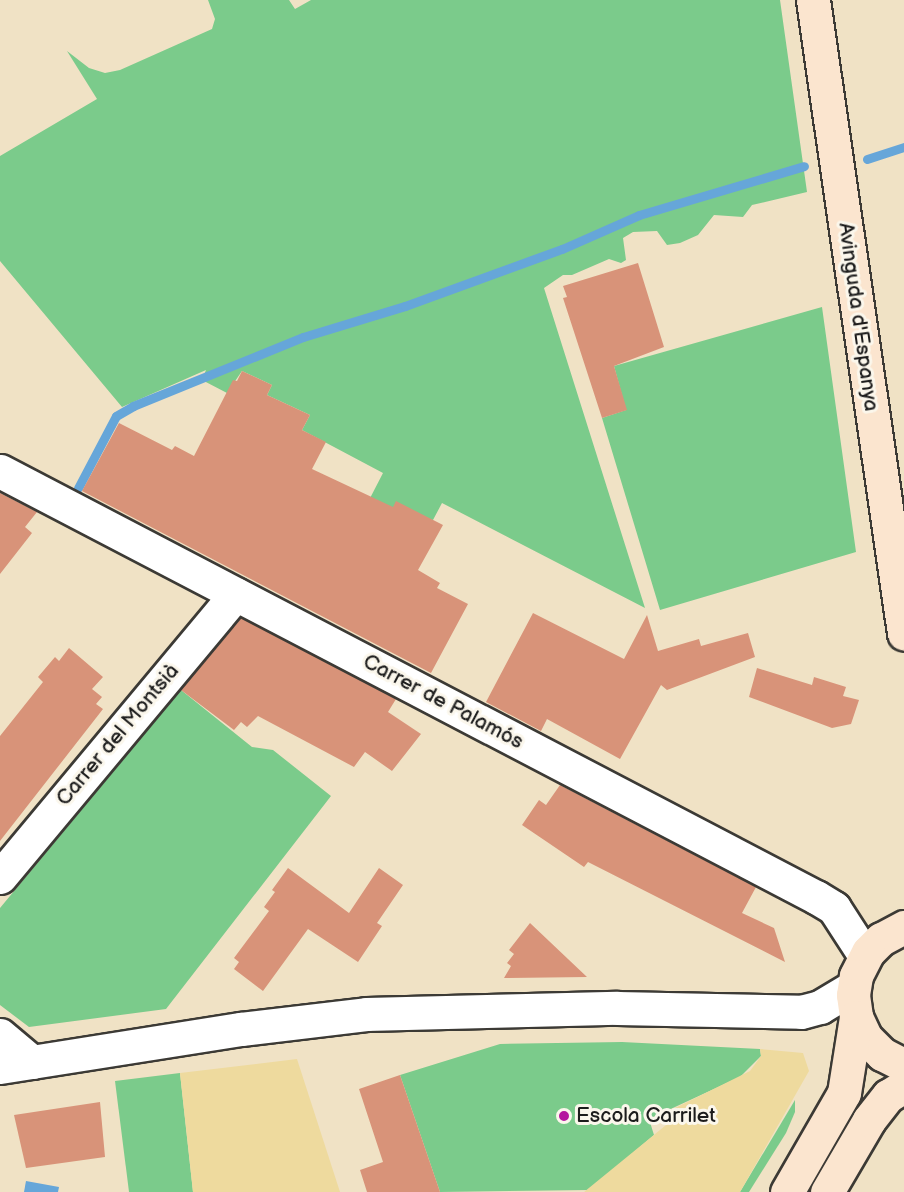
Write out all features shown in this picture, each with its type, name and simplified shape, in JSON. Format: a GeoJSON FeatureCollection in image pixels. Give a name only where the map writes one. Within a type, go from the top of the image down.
{"type":"FeatureCollection","features":[{"type":"Feature","properties":{"kind":"main road","name":"Avinguda d'Espanya"},"geometry":{"type":"LineString","coordinates":[[813,0],[904,633]]}},
{"type":"Feature","properties":{"kind":"main road"},"geometry":{"type":"LineString","coordinates":[[787,1192],[844,1094],[855,1002],[904,900]]}},
{"type":"Feature","properties":{"kind":"main road"},"geometry":{"type":"LineString","coordinates":[[855,1002],[873,1046],[904,1065]]}},
{"type":"Feature","properties":{"kind":"main road"},"geometry":{"type":"LineString","coordinates":[[827,1192],[869,1120],[888,1096],[904,1086]]}},
{"type":"Feature","properties":{"kind":"street","name":"Carrer de Palamós"},"geometry":{"type":"LineString","coordinates":[[0,471],[816,897],[883,941]]}},
{"type":"Feature","properties":{"kind":"street","name":"Carrer del Montsià"},"geometry":{"type":"LineString","coordinates":[[0,877],[236,594]]}},
{"type":"Feature","properties":{"kind":"street"},"geometry":{"type":"LineString","coordinates":[[10,1056],[366,1014],[593,1008],[801,1012],[855,1002]]}},
{"type":"Feature","properties":{"kind":"green space"},"geometry":{"type":"Polygon","coordinates":[[[208,0],[289,0],[295,9],[311,0],[780,0],[807,192],[752,205],[743,217],[714,215],[698,235],[680,243],[667,245],[657,231],[633,232],[623,238],[626,260],[621,263],[609,259],[572,275],[563,275],[544,288],[645,608],[442,503],[433,520],[367,504],[383,473],[302,430],[310,415],[267,395],[272,385],[242,371],[227,393],[202,380],[206,370],[122,407],[0,261],[0,156],[97,99],[67,51],[89,68],[105,73],[120,70],[212,29],[215,19],[208,0]]]}},
{"type":"Feature","properties":{"kind":"green space"},"geometry":{"type":"Polygon","coordinates":[[[822,307],[856,552],[660,610],[602,418],[626,410],[614,366],[822,307]]]}},
{"type":"Feature","properties":{"kind":"green space"},"geometry":{"type":"Polygon","coordinates":[[[181,690],[252,747],[273,750],[331,796],[166,1009],[29,1027],[0,1005],[0,908],[181,690]]]}},
{"type":"Feature","properties":{"kind":"green space"},"geometry":{"type":"Polygon","coordinates":[[[622,1042],[760,1049],[761,1056],[740,1077],[649,1119],[654,1135],[589,1190],[440,1192],[400,1075],[500,1044],[622,1042]]]}},
{"type":"Feature","properties":{"kind":"green space"},"geometry":{"type":"Polygon","coordinates":[[[180,1073],[193,1192],[129,1192],[115,1081],[180,1073]]]}},
{"type":"Feature","properties":{"kind":"green space"},"geometry":{"type":"Polygon","coordinates":[[[795,1100],[795,1112],[786,1133],[749,1192],[740,1192],[795,1100]]]}},
{"type":"Feature","properties":{"kind":"sand"},"geometry":{"type":"Polygon","coordinates":[[[760,1049],[803,1053],[809,1071],[740,1192],[584,1192],[671,1121],[669,1111],[750,1071],[761,1056],[760,1049]]]}},
{"type":"Feature","properties":{"kind":"sand"},"geometry":{"type":"Polygon","coordinates":[[[297,1059],[340,1192],[193,1192],[180,1073],[297,1059]]]}},
{"type":"Feature","properties":{"kind":"water"},"geometry":{"type":"Polygon","coordinates":[[[26,1181],[59,1187],[58,1192],[24,1192],[26,1181]]]}},
{"type":"Feature","properties":{"kind":"building"},"geometry":{"type":"Polygon","coordinates":[[[638,263],[664,347],[614,366],[627,410],[602,418],[563,298],[567,297],[563,286],[638,263]]]}},
{"type":"Feature","properties":{"kind":"building"},"geometry":{"type":"Polygon","coordinates":[[[242,371],[272,385],[267,395],[310,415],[302,430],[326,442],[312,469],[393,507],[396,501],[443,525],[418,570],[440,583],[437,588],[468,604],[431,673],[82,491],[119,423],[172,450],[175,446],[194,456],[233,380],[237,381],[242,371]]]}},
{"type":"Feature","properties":{"kind":"building"},"geometry":{"type":"Polygon","coordinates":[[[0,493],[37,512],[25,527],[32,533],[0,574],[0,493]]]}},
{"type":"Feature","properties":{"kind":"building"},"geometry":{"type":"Polygon","coordinates":[[[533,613],[624,659],[647,615],[658,651],[699,639],[701,646],[748,633],[755,657],[667,690],[661,685],[620,759],[547,719],[541,731],[486,702],[533,613]]]}},
{"type":"Feature","properties":{"kind":"building"},"geometry":{"type":"Polygon","coordinates":[[[241,618],[396,699],[388,712],[421,734],[392,771],[365,752],[354,767],[258,716],[247,727],[241,722],[234,730],[181,690],[241,618]]]}},
{"type":"Feature","properties":{"kind":"building"},"geometry":{"type":"Polygon","coordinates":[[[69,648],[103,677],[92,689],[102,697],[96,704],[103,709],[0,841],[0,736],[43,682],[38,677],[55,657],[59,661],[69,648]]]}},
{"type":"Feature","properties":{"kind":"building"},"geometry":{"type":"Polygon","coordinates":[[[757,668],[812,685],[814,677],[846,687],[843,696],[859,700],[851,724],[832,728],[749,697],[757,668]]]}},
{"type":"Feature","properties":{"kind":"building"},"geometry":{"type":"Polygon","coordinates":[[[560,785],[756,887],[742,913],[774,928],[785,962],[588,862],[584,867],[522,825],[539,800],[546,805],[560,785]]]}},
{"type":"Feature","properties":{"kind":"building"},"geometry":{"type":"Polygon","coordinates":[[[288,868],[349,913],[379,868],[403,885],[377,923],[382,926],[358,962],[308,929],[263,991],[234,969],[239,962],[234,958],[269,911],[264,907],[275,892],[272,890],[288,868]]]}},
{"type":"Feature","properties":{"kind":"building"},"geometry":{"type":"Polygon","coordinates":[[[530,923],[587,977],[504,978],[511,966],[507,963],[514,954],[509,950],[530,923]]]}},
{"type":"Feature","properties":{"kind":"building"},"geometry":{"type":"Polygon","coordinates":[[[400,1075],[440,1192],[367,1192],[360,1170],[383,1162],[359,1089],[400,1075]]]}},
{"type":"Feature","properties":{"kind":"building"},"geometry":{"type":"Polygon","coordinates":[[[100,1102],[105,1157],[26,1168],[14,1115],[100,1102]]]}},
{"type":"Feature","properties":{"kind":"waterway"},"geometry":{"type":"LineString","coordinates":[[867,159],[904,147]]}},
{"type":"Feature","properties":{"kind":"waterway"},"geometry":{"type":"LineString","coordinates":[[78,488],[116,416],[133,406],[303,337],[405,306],[562,249],[639,215],[804,166]]}},
{"type":"Feature","properties":{"kind":"place","name":"Escola Carrilet"},"geometry":{"type":"Point","coordinates":[564,1116]}}]}
